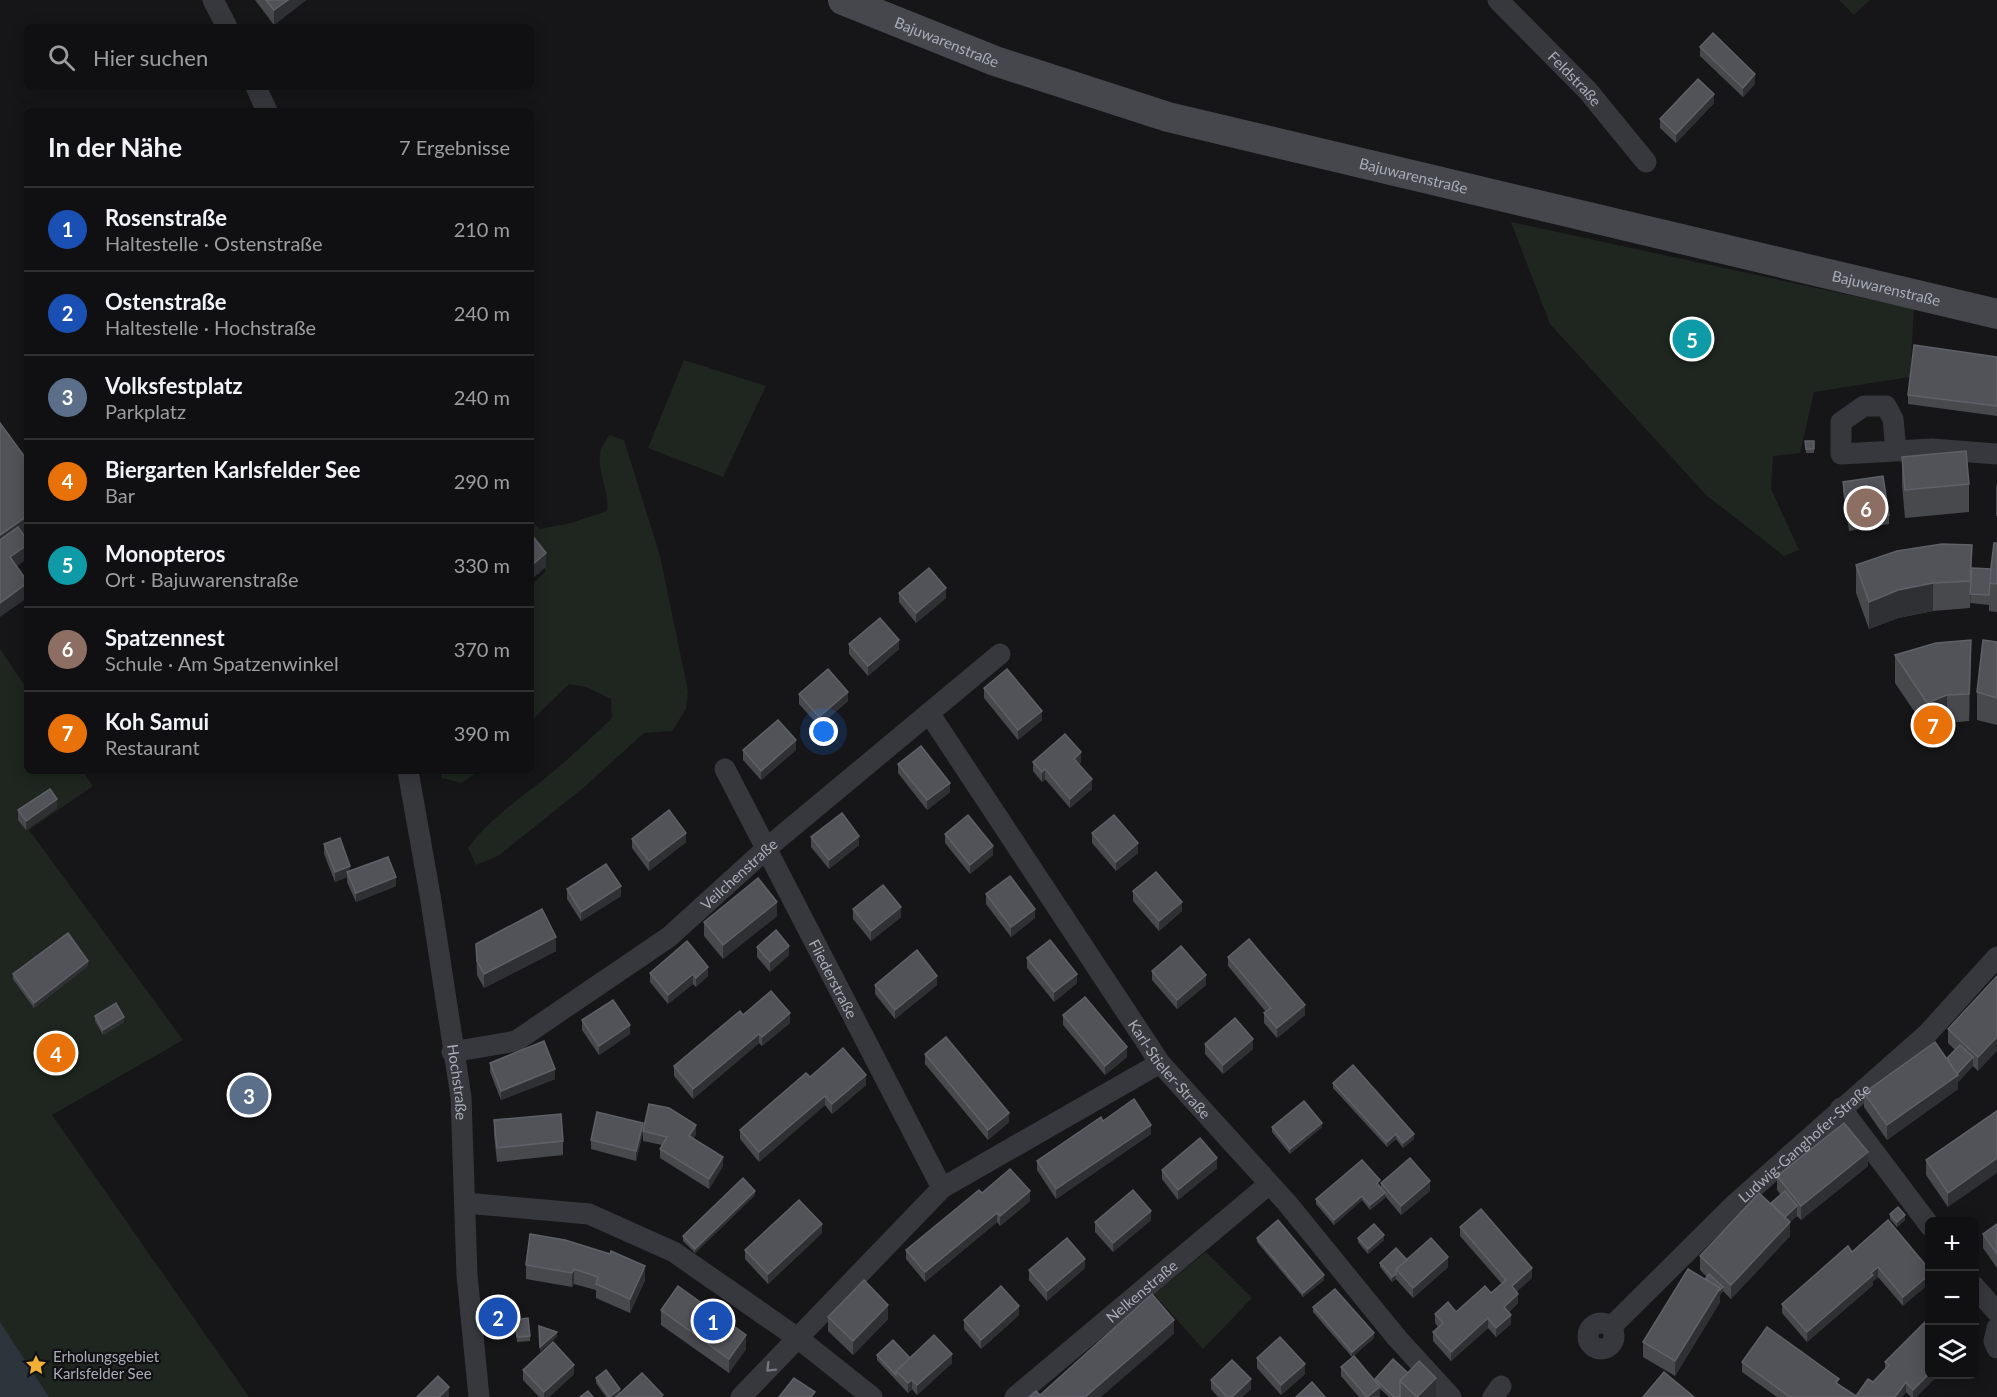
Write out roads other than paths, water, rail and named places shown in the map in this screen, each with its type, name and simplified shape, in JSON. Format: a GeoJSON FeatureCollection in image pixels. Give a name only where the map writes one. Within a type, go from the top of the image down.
{"type":"FeatureCollection","features":[{"type":"Feature","properties":{"kind":"main road","name":"Bajuwarenstraße"},"geometry":{"type":"LineString","coordinates":[[843,0],[995,62],[1168,117],[1997,314]]}},
{"type":"Feature","properties":{"kind":"street"},"geometry":{"type":"LineString","coordinates":[[213,0],[225,24]]}},
{"type":"Feature","properties":{"kind":"street","name":"Feldstraße"},"geometry":{"type":"LineString","coordinates":[[1497,0],[1588,91],[1646,162]]}},
{"type":"Feature","properties":{"kind":"street"},"geometry":{"type":"LineString","coordinates":[[257,90],[266,108]]}},
{"type":"Feature","properties":{"kind":"street"},"geometry":{"type":"LineString","coordinates":[[1896,450],[1997,453]]}},
{"type":"Feature","properties":{"kind":"street","name":"Veilchenstraße"},"geometry":{"type":"LineString","coordinates":[[452,1052],[516,1041],[669,937],[767,848],[1000,654]]}},
{"type":"Feature","properties":{"kind":"street","name":"Karl-Stieler-Straße"},"geometry":{"type":"LineString","coordinates":[[928,713],[1160,1063],[1269,1184],[1397,1338],[1451,1397]]}},
{"type":"Feature","properties":{"kind":"street","name":"Fliederstraße"},"geometry":{"type":"LineString","coordinates":[[725,769],[942,1188]]}},
{"type":"Feature","properties":{"kind":"street","name":"Hochstraße"},"geometry":{"type":"LineString","coordinates":[[409,774],[430,895],[460,1097],[467,1275],[479,1397]]}},
{"type":"Feature","properties":{"kind":"street","name":"Ludwig-Ganghofer-Straße"},"geometry":{"type":"LineString","coordinates":[[1611,1327],[1735,1204],[1928,1033],[1997,957]]}},
{"type":"Feature","properties":{"kind":"street"},"geometry":{"type":"LineString","coordinates":[[741,1397],[942,1188],[1160,1063]]}},
{"type":"Feature","properties":{"kind":"street"},"geometry":{"type":"LineString","coordinates":[[1841,1108],[1925,1221]]}},
{"type":"Feature","properties":{"kind":"street","name":"Nelkenstraße"},"geometry":{"type":"LineString","coordinates":[[1015,1397],[1269,1184]]}},
{"type":"Feature","properties":{"kind":"street"},"geometry":{"type":"LineString","coordinates":[[465,1203],[588,1214],[674,1252],[799,1339],[872,1397]]}},
{"type":"Feature","properties":{"kind":"street"},"geometry":{"type":"LineString","coordinates":[[1979,1292],[1997,1312]]}},
{"type":"Feature","properties":{"kind":"street"},"geometry":{"type":"LineString","coordinates":[[1997,1328],[1994,1341],[1997,1348]]}},
{"type":"Feature","properties":{"kind":"place","name":"Monopteros"},"geometry":{"type":"Point","coordinates":[1692,339]}},
{"type":"Feature","properties":{"kind":"place","name":"Spatzennest"},"geometry":{"type":"Point","coordinates":[1866,508]}},
{"type":"Feature","properties":{"kind":"place","name":"Koh Samui"},"geometry":{"type":"Point","coordinates":[1933,725]}},
{"type":"Feature","properties":{"kind":"place","name":"Biergarten Karlsfelder See"},"geometry":{"type":"Point","coordinates":[56,1053]}},
{"type":"Feature","properties":{"kind":"place","name":"Volksfestplatz"},"geometry":{"type":"Point","coordinates":[249,1095]}},
{"type":"Feature","properties":{"kind":"place","name":"Ostenstraße"},"geometry":{"type":"Point","coordinates":[498,1317]}},
{"type":"Feature","properties":{"kind":"place","name":"Rosenstraße"},"geometry":{"type":"Point","coordinates":[713,1321]}},
{"type":"Feature","properties":{"kind":"place","name":"Erholungsgebiet Karlsfelder See"},"geometry":{"type":"Point","coordinates":[36,1365]}}]}
